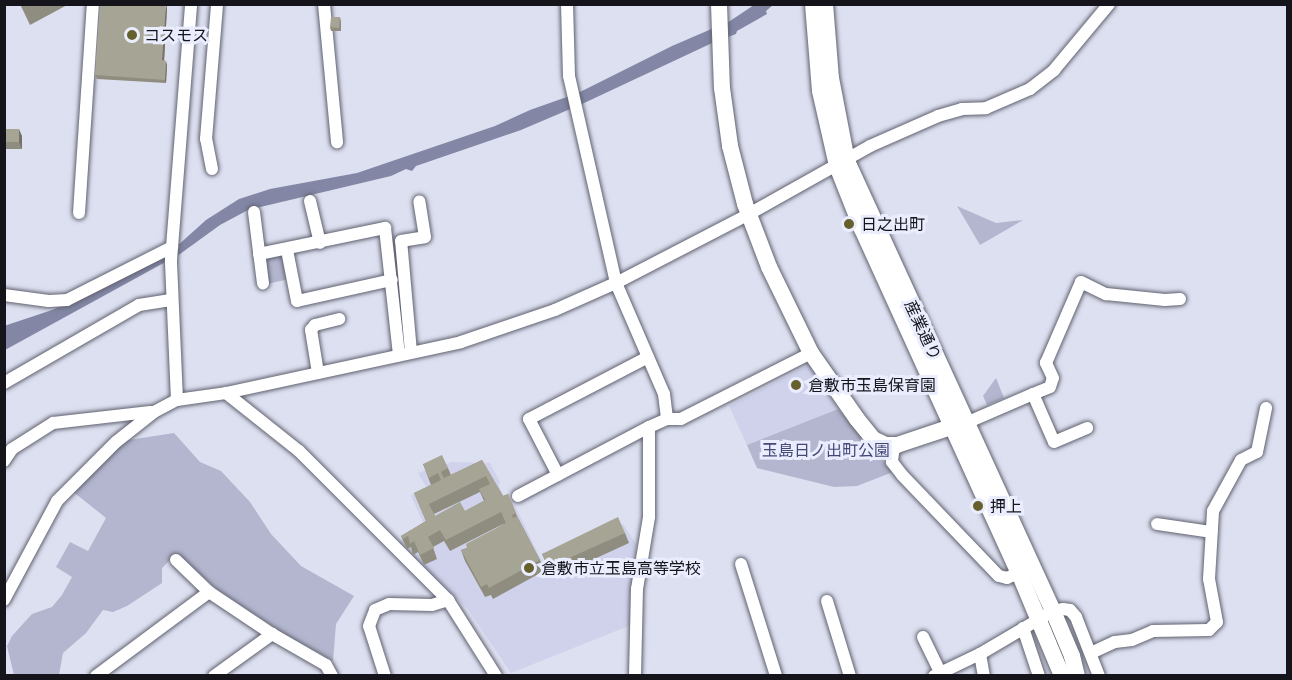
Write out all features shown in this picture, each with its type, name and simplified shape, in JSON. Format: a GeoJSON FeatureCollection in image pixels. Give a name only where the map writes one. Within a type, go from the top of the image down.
{"type":"FeatureCollection","features":[{"type":"Feature","properties":{"kind":"street"},"geometry":{"type":"LineString","coordinates":[[79,213],[93,4]]}},
{"type":"Feature","properties":{"kind":"street"},"geometry":{"type":"LineString","coordinates":[[177,400],[171,260],[191,4]]}},
{"type":"Feature","properties":{"kind":"street"},"geometry":{"type":"LineString","coordinates":[[212,169],[206,139],[217,4]]}},
{"type":"Feature","properties":{"kind":"street"},"geometry":{"type":"LineString","coordinates":[[324,4],[337,142]]}},
{"type":"Feature","properties":{"kind":"street"},"geometry":{"type":"LineString","coordinates":[[567,4],[569,76],[616,284],[664,394],[667,419]]}},
{"type":"Feature","properties":{"kind":"street"},"geometry":{"type":"LineString","coordinates":[[719,4],[722,88],[730,146],[749,214],[769,267],[811,353],[873,439],[885,445],[897,445],[958,425],[1050,387],[1053,378],[1047,363],[1082,282],[1106,294],[1165,300],[1180,299]]}},
{"type":"Feature","properties":{"kind":"street","name":"産業通り"},"geometry":{"type":"LineString","coordinates":[[813,4],[820,91],[842,163],[958,425],[1046,615],[1072,656],[1077,675]]}},
{"type":"Feature","properties":{"kind":"street","name":"産業通り"},"geometry":{"type":"LineString","coordinates":[[825,4],[831,78],[842,163]]}},
{"type":"Feature","properties":{"kind":"street"},"geometry":{"type":"LineString","coordinates":[[4,600],[57,501],[116,442],[154,412],[177,400],[226,393],[405,354],[502,330],[616,284],[749,214],[870,146],[938,116],[962,109],[986,108],[1030,89],[1054,70],[1109,4]]}},
{"type":"Feature","properties":{"kind":"street"},"geometry":{"type":"LineString","coordinates":[[310,201],[320,243]]}},
{"type":"Feature","properties":{"kind":"street"},"geometry":{"type":"LineString","coordinates":[[387,243],[425,237],[419,201]]}},
{"type":"Feature","properties":{"kind":"street"},"geometry":{"type":"LineString","coordinates":[[254,212],[263,283]]}},
{"type":"Feature","properties":{"kind":"street"},"geometry":{"type":"LineString","coordinates":[[259,254],[385,228],[405,354]]}},
{"type":"Feature","properties":{"kind":"street"},"geometry":{"type":"LineString","coordinates":[[400,241],[405,354]]}},
{"type":"Feature","properties":{"kind":"street"},"geometry":{"type":"LineString","coordinates":[[4,295],[49,301],[67,300],[172,247]]}},
{"type":"Feature","properties":{"kind":"street"},"geometry":{"type":"LineString","coordinates":[[287,250],[297,301],[392,280]]}},
{"type":"Feature","properties":{"kind":"street"},"geometry":{"type":"LineString","coordinates":[[4,383],[139,305],[171,300]]}},
{"type":"Feature","properties":{"kind":"street"},"geometry":{"type":"LineString","coordinates":[[318,373],[311,330],[315,325],[339,319]]}},
{"type":"Feature","properties":{"kind":"street"},"geometry":{"type":"LineString","coordinates":[[518,496],[648,427],[667,419],[681,419],[811,353]]}},
{"type":"Feature","properties":{"kind":"street"},"geometry":{"type":"LineString","coordinates":[[558,475],[529,419],[648,357]]}},
{"type":"Feature","properties":{"kind":"street"},"geometry":{"type":"LineString","coordinates":[[226,393],[299,451],[448,600],[496,675]]}},
{"type":"Feature","properties":{"kind":"street"},"geometry":{"type":"LineString","coordinates":[[1032,394],[1054,442],[1087,428]]}},
{"type":"Feature","properties":{"kind":"street"},"geometry":{"type":"LineString","coordinates":[[1091,653],[1115,642],[1132,640],[1153,631],[1209,630],[1217,622],[1209,579],[1213,511],[1224,495],[1234,470],[1241,460],[1257,452],[1266,408]]}},
{"type":"Feature","properties":{"kind":"street"},"geometry":{"type":"LineString","coordinates":[[4,461],[12,449],[53,423],[154,412]]}},
{"type":"Feature","properties":{"kind":"street"},"geometry":{"type":"LineString","coordinates":[[635,675],[637,589],[649,517],[648,427]]}},
{"type":"Feature","properties":{"kind":"street"},"geometry":{"type":"LineString","coordinates":[[897,445],[893,452],[892,462],[902,475],[999,576],[1007,578],[1026,570]]}},
{"type":"Feature","properties":{"kind":"street"},"geometry":{"type":"LineString","coordinates":[[1158,524],[1211,532]]}},
{"type":"Feature","properties":{"kind":"street"},"geometry":{"type":"LineString","coordinates":[[176,560],[209,592],[272,634],[326,665],[332,675]]}},
{"type":"Feature","properties":{"kind":"street"},"geometry":{"type":"LineString","coordinates":[[741,564],[776,675]]}},
{"type":"Feature","properties":{"kind":"street"},"geometry":{"type":"LineString","coordinates":[[96,675],[209,592]]}},
{"type":"Feature","properties":{"kind":"street"},"geometry":{"type":"LineString","coordinates":[[385,675],[369,626],[375,610],[389,604],[432,605],[448,600]]}},
{"type":"Feature","properties":{"kind":"street"},"geometry":{"type":"LineString","coordinates":[[826,601],[850,675]]}},
{"type":"Feature","properties":{"kind":"street"},"geometry":{"type":"LineString","coordinates":[[923,637],[939,674],[980,654],[1046,615],[1063,609],[1074,613],[1099,675]]}},
{"type":"Feature","properties":{"kind":"street","name":"産業通り"},"geometry":{"type":"LineString","coordinates":[[1046,615],[1062,675]]}},
{"type":"Feature","properties":{"kind":"street"},"geometry":{"type":"LineString","coordinates":[[1023,628],[1039,675]]}},
{"type":"Feature","properties":{"kind":"street"},"geometry":{"type":"LineString","coordinates":[[214,675],[272,634]]}},
{"type":"Feature","properties":{"kind":"street"},"geometry":{"type":"LineString","coordinates":[[980,654],[984,675]]}},
{"type":"Feature","properties":{"kind":"shaded area"},"geometry":{"type":"Polygon","coordinates":[[[754,5],[773,5],[766,11],[767,14],[737,31],[736,34],[521,130],[416,166],[412,171],[406,169],[391,176],[248,210],[220,225],[180,254],[5,350],[4,326],[52,310],[107,285],[176,247],[206,220],[239,199],[270,189],[357,173],[495,126],[530,110],[578,93],[672,46],[730,21],[754,5]]]}},
{"type":"Feature","properties":{"kind":"shaded area","name":"倉敷市玉島保育園"},"geometry":{"type":"Polygon","coordinates":[[[810,364],[838,409],[747,445],[729,406],[810,364]]]}},
{"type":"Feature","properties":{"kind":"shaded area","name":"倉敷市立玉島高等学校"},"geometry":{"type":"Polygon","coordinates":[[[452,462],[490,463],[500,482],[499,486],[506,501],[513,501],[543,564],[623,524],[636,544],[631,625],[511,673],[467,608],[397,543],[425,527],[411,495],[427,488],[418,473],[452,462]]]}},
{"type":"Feature","properties":{"kind":"green space"},"geometry":{"type":"Polygon","coordinates":[[[957,206],[996,223],[1023,220],[980,245],[957,206]]]}},
{"type":"Feature","properties":{"kind":"green space"},"geometry":{"type":"Polygon","coordinates":[[[282,256],[286,259],[289,279],[267,284],[264,262],[267,257],[282,256]]]}},
{"type":"Feature","properties":{"kind":"green space"},"geometry":{"type":"Polygon","coordinates":[[[996,378],[1004,398],[987,405],[983,396],[996,378]]]}},
{"type":"Feature","properties":{"kind":"green space","name":"玉島日ノ出町公園"},"geometry":{"type":"Polygon","coordinates":[[[838,409],[893,472],[857,486],[834,487],[757,468],[747,445],[838,409]]]}},
{"type":"Feature","properties":{"kind":"green space"},"geometry":{"type":"Polygon","coordinates":[[[174,433],[200,462],[221,471],[250,502],[271,534],[301,566],[354,596],[336,624],[333,661],[283,633],[218,590],[176,554],[162,568],[162,583],[127,606],[113,612],[103,610],[86,633],[63,653],[59,675],[14,675],[7,646],[12,636],[32,614],[52,607],[62,595],[72,577],[56,567],[70,542],[88,551],[106,518],[71,490],[116,442],[174,433]]]}},
{"type":"Feature","properties":{"kind":"building","name":"コスモス"},"geometry":{"type":"Polygon","coordinates":[[[100,4],[166,4],[162,60],[166,61],[165,80],[95,75],[100,4]]]}},
{"type":"Feature","properties":{"kind":"building"},"geometry":{"type":"Polygon","coordinates":[[[331,17],[340,17],[339,28],[330,27],[331,17]]]}},
{"type":"Feature","properties":{"kind":"building"},"geometry":{"type":"Polygon","coordinates":[[[4,129],[19,129],[19,142],[4,142],[4,129]]]}},
{"type":"Feature","properties":{"kind":"building"},"geometry":{"type":"Polygon","coordinates":[[[442,455],[448,468],[441,472],[444,478],[482,460],[503,496],[508,494],[516,513],[512,515],[513,518],[517,516],[540,560],[489,588],[487,584],[481,587],[461,550],[467,548],[466,544],[506,523],[501,512],[446,540],[440,530],[428,537],[434,548],[420,555],[414,541],[410,544],[408,536],[403,539],[401,536],[426,521],[414,493],[441,480],[438,473],[429,478],[423,464],[442,455]],[[486,476],[429,504],[435,516],[460,502],[465,511],[485,500],[479,489],[490,484],[486,476]]]}},
{"type":"Feature","properties":{"kind":"building"},"geometry":{"type":"Polygon","coordinates":[[[618,517],[625,533],[549,567],[542,554],[618,517]]]}},
{"type":"Feature","properties":{"kind":"place","name":"コスモス"},"geometry":{"type":"Point","coordinates":[132,35]}},
{"type":"Feature","properties":{"kind":"place","name":"日之出町"},"geometry":{"type":"Point","coordinates":[849,224]}},
{"type":"Feature","properties":{"kind":"place","name":"倉敷市玉島保育園"},"geometry":{"type":"Point","coordinates":[796,385]}},
{"type":"Feature","properties":{"kind":"place","name":"押上"},"geometry":{"type":"Point","coordinates":[978,506]}},
{"type":"Feature","properties":{"kind":"place","name":"倉敷市立玉島高等学校"},"geometry":{"type":"Point","coordinates":[529,568]}}]}
